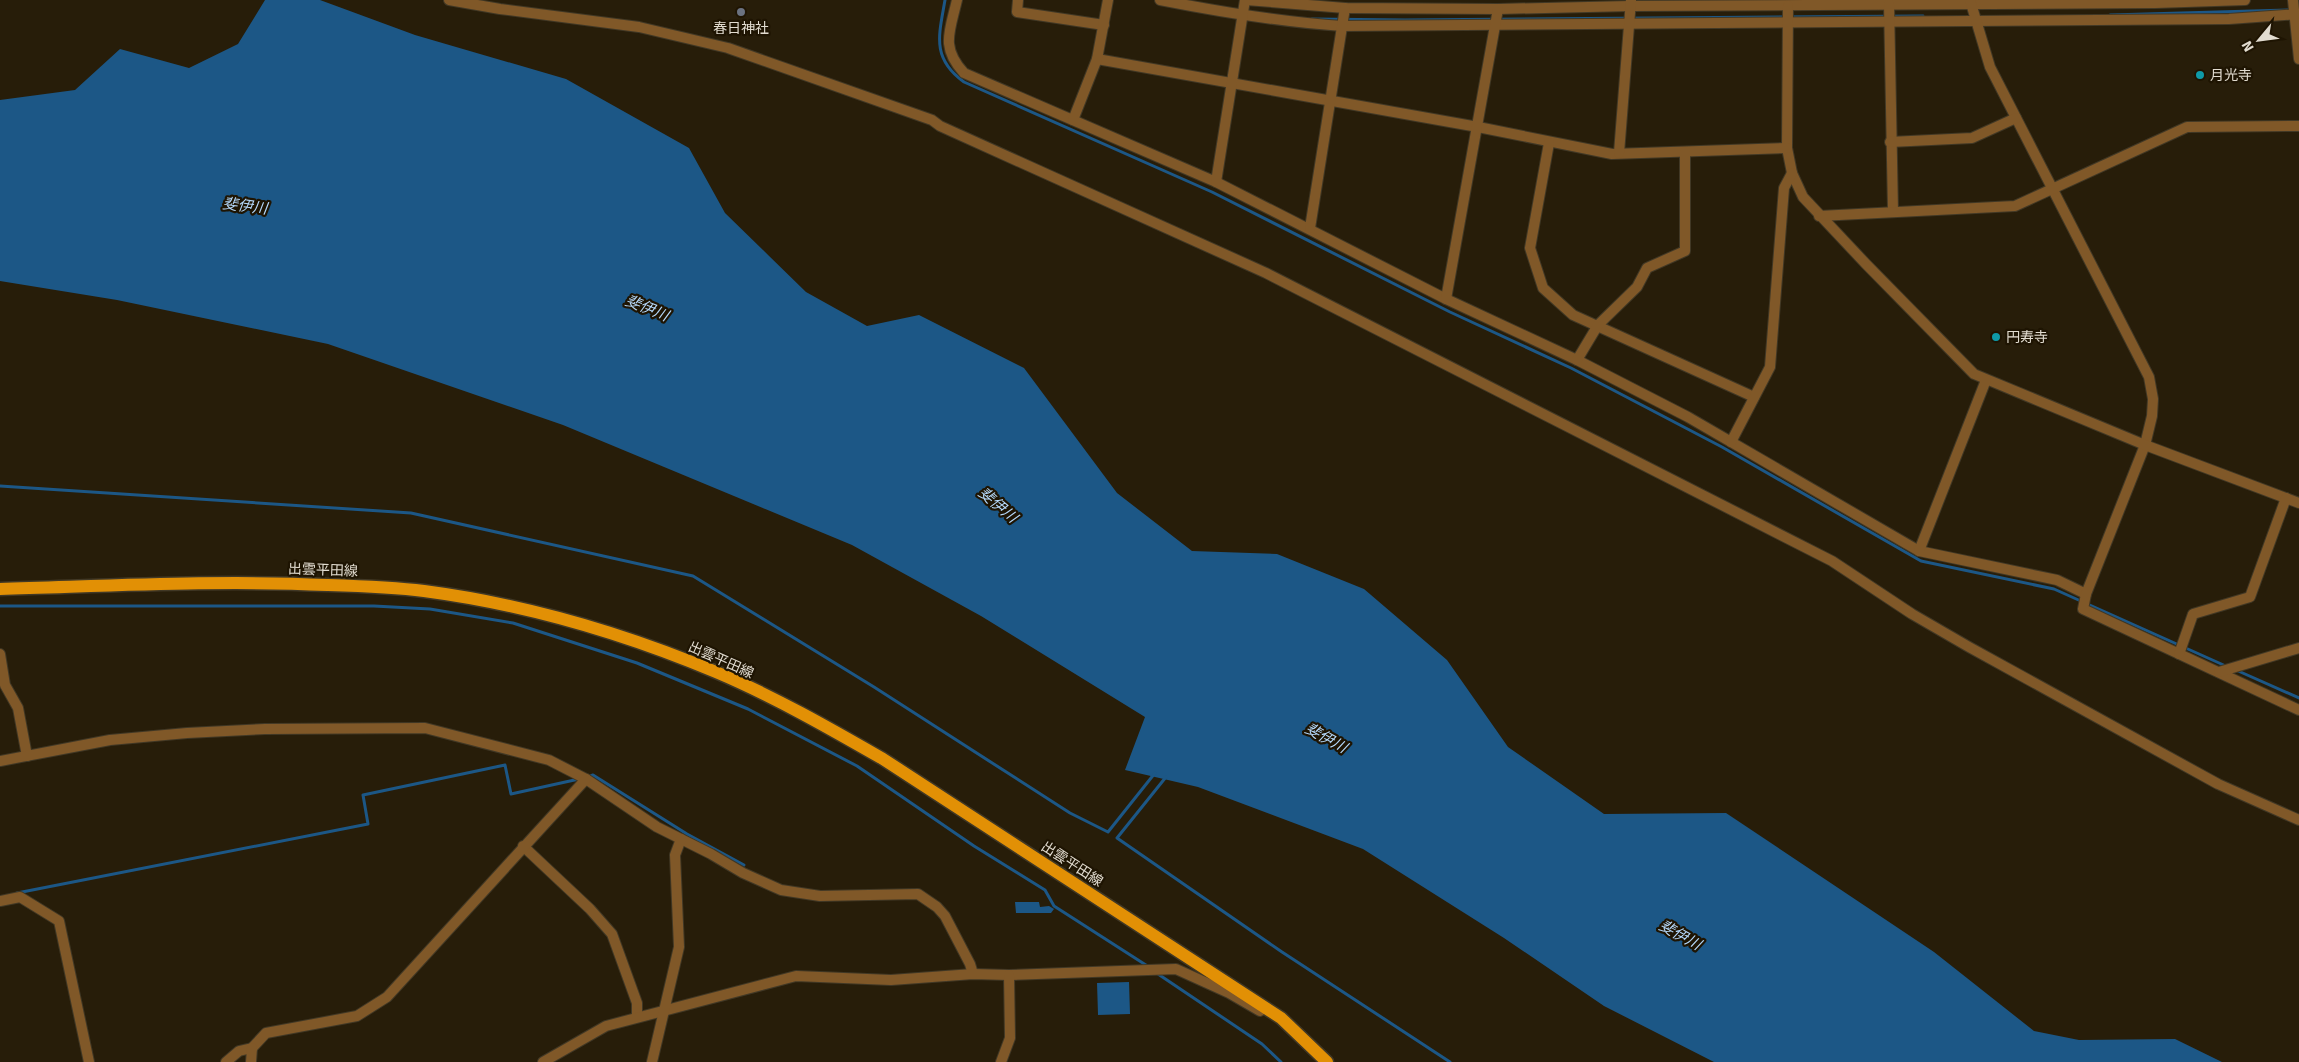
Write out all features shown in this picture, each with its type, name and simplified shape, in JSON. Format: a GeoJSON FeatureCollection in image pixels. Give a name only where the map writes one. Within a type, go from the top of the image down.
{"type":"FeatureCollection","features":[{"type":"Feature","properties":{"kind":"main road","name":"出雲平田線"},"geometry":{"type":"LineString","coordinates":[[0,589],[263,582],[421,590],[489,601],[569,621],[660,650],[726,676],[832,729],[883,759],[1281,1018],[1327,1062]]}},
{"type":"Feature","properties":{"kind":"street"},"geometry":{"type":"LineString","coordinates":[[449,0],[500,10],[639,28],[728,48],[932,120],[949,130],[1266,273],[1824,557],[1912,614],[1977,652],[2218,784],[2299,820]]}},
{"type":"Feature","properties":{"kind":"street"},"geometry":{"type":"LineString","coordinates":[[957,0],[948,43],[955,63],[964,73],[1216,182],[1446,298],[1578,360],[1688,417],[1919,551],[2057,580],[2086,594]]}},
{"type":"Feature","properties":{"kind":"street"},"geometry":{"type":"LineString","coordinates":[[1018,0],[1017,12],[1104,25]]}},
{"type":"Feature","properties":{"kind":"street"},"geometry":{"type":"LineString","coordinates":[[1074,120],[1097,59],[1108,0]]}},
{"type":"Feature","properties":{"kind":"street"},"geometry":{"type":"LineString","coordinates":[[1160,0],[1242,16],[1342,26],[2229,19],[2297,15]]}},
{"type":"Feature","properties":{"kind":"street"},"geometry":{"type":"LineString","coordinates":[[1216,182],[1245,0],[1345,8],[1498,9],[1631,3],[1788,6],[1970,2],[2038,4],[2155,3],[2245,0]]}},
{"type":"Feature","properties":{"kind":"street"},"geometry":{"type":"LineString","coordinates":[[2228,0],[2229,19]]}},
{"type":"Feature","properties":{"kind":"street"},"geometry":{"type":"LineString","coordinates":[[2293,0],[2297,15],[2299,59]]}},
{"type":"Feature","properties":{"kind":"street"},"geometry":{"type":"LineString","coordinates":[[1970,2],[1990,67],[2150,377],[2153,408],[2145,445],[2086,594],[2083,609],[2299,710]]}},
{"type":"Feature","properties":{"kind":"street"},"geometry":{"type":"LineString","coordinates":[[1619,153],[1631,3]]}},
{"type":"Feature","properties":{"kind":"street"},"geometry":{"type":"LineString","coordinates":[[2133,20],[2134,3]]}},
{"type":"Feature","properties":{"kind":"street"},"geometry":{"type":"LineString","coordinates":[[2155,3],[2156,19]]}},
{"type":"Feature","properties":{"kind":"street"},"geometry":{"type":"LineString","coordinates":[[1889,4],[1890,142],[1893,212]]}},
{"type":"Feature","properties":{"kind":"street"},"geometry":{"type":"LineString","coordinates":[[1942,20],[1943,4]]}},
{"type":"Feature","properties":{"kind":"street"},"geometry":{"type":"LineString","coordinates":[[2038,4],[2038,20]]}},
{"type":"Feature","properties":{"kind":"street"},"geometry":{"type":"LineString","coordinates":[[1788,6],[1787,148],[1792,173],[1803,197],[1819,216],[1974,374],[2145,445],[2299,503]]}},
{"type":"Feature","properties":{"kind":"street"},"geometry":{"type":"LineString","coordinates":[[1310,228],[1345,8]]}},
{"type":"Feature","properties":{"kind":"street"},"geometry":{"type":"LineString","coordinates":[[1446,298],[1498,9]]}},
{"type":"Feature","properties":{"kind":"street"},"geometry":{"type":"LineString","coordinates":[[1097,59],[1329,102],[1478,127],[1612,154],[1787,148]]}},
{"type":"Feature","properties":{"kind":"street"},"geometry":{"type":"LineString","coordinates":[[1890,142],[1972,138],[2016,118]]}},
{"type":"Feature","properties":{"kind":"street"},"geometry":{"type":"LineString","coordinates":[[1819,216],[2014,206],[2187,127],[2299,126]]}},
{"type":"Feature","properties":{"kind":"street"},"geometry":{"type":"LineString","coordinates":[[1549,142],[1530,248],[1543,288],[1573,315],[1754,397]]}},
{"type":"Feature","properties":{"kind":"street"},"geometry":{"type":"LineString","coordinates":[[1578,360],[1598,325],[1637,287],[1647,268],[1685,251],[1685,152]]}},
{"type":"Feature","properties":{"kind":"street"},"geometry":{"type":"LineString","coordinates":[[1730,442],[1770,367],[1784,188],[1792,173]]}},
{"type":"Feature","properties":{"kind":"street"},"geometry":{"type":"LineString","coordinates":[[1919,551],[1986,380]]}},
{"type":"Feature","properties":{"kind":"street"},"geometry":{"type":"LineString","coordinates":[[2179,654],[2193,614],[2250,597],[2286,498]]}},
{"type":"Feature","properties":{"kind":"street"},"geometry":{"type":"LineString","coordinates":[[2218,672],[2299,648]]}},
{"type":"Feature","properties":{"kind":"street"},"geometry":{"type":"LineString","coordinates":[[0,654],[5,684],[18,708],[27,756]]}},
{"type":"Feature","properties":{"kind":"street"},"geometry":{"type":"LineString","coordinates":[[0,761],[110,740],[265,729],[425,728],[549,760],[586,779],[657,827],[781,890],[820,896],[918,894],[937,907],[944,916],[970,964],[973,974]]}},
{"type":"Feature","properties":{"kind":"street"},"geometry":{"type":"LineString","coordinates":[[226,1062],[239,1051],[252,1048],[266,1033],[357,1016],[387,997],[586,779]]}},
{"type":"Feature","properties":{"kind":"street"},"geometry":{"type":"LineString","coordinates":[[652,1062],[679,947],[675,855],[681,839]]}},
{"type":"Feature","properties":{"kind":"street"},"geometry":{"type":"LineString","coordinates":[[523,846],[590,909],[612,934],[637,1003],[637,1016]]}},
{"type":"Feature","properties":{"kind":"street"},"geometry":{"type":"LineString","coordinates":[[0,901],[20,897],[59,921],[89,1062]]}},
{"type":"Feature","properties":{"kind":"street"},"geometry":{"type":"LineString","coordinates":[[543,1062],[606,1026],[637,1016],[664,1011],[796,976],[891,980],[973,974],[1009,975],[1176,969],[1229,993],[1268,1015],[1281,1018]]}},
{"type":"Feature","properties":{"kind":"street"},"geometry":{"type":"LineString","coordinates":[[1001,1062],[1010,1038],[1009,975]]}},
{"type":"Feature","properties":{"kind":"street"},"geometry":{"type":"LineString","coordinates":[[251,1062],[252,1048]]}},
{"type":"Feature","properties":{"kind":"water","name":"斐伊川"},"geometry":{"type":"Polygon","coordinates":[[[265,0],[320,0],[415,35],[566,79],[689,148],[725,213],[806,292],[867,326],[919,315],[1024,368],[1117,493],[1192,551],[1277,554],[1364,589],[1447,660],[1508,747],[1604,814],[1726,813],[1934,952],[2034,1031],[2079,1040],[2175,1039],[2222,1062],[1714,1062],[1604,1006],[1504,938],[1363,849],[1198,787],[1125,770],[1145,717],[981,616],[852,545],[563,425],[328,344],[117,300],[0,281],[0,100],[75,90],[120,49],[189,68],[238,44],[265,0]]]}},
{"type":"Feature","properties":{"kind":"water"},"geometry":{"type":"Polygon","coordinates":[[[1015,902],[1039,902],[1040,907],[1049,906],[1054,909],[1051,913],[1016,913],[1015,902]]]}},
{"type":"Feature","properties":{"kind":"water"},"geometry":{"type":"Polygon","coordinates":[[[1129,982],[1130,1014],[1098,1015],[1097,983],[1129,982]]]}},
{"type":"Feature","properties":{"kind":"waterway"},"geometry":{"type":"LineString","coordinates":[[945,0],[940,35],[942,55],[953,73],[964,82],[1212,192],[1450,312],[1571,368],[1722,447],[1921,561],[2054,589],[2228,667]]}},
{"type":"Feature","properties":{"kind":"waterway"},"geometry":{"type":"LineString","coordinates":[[2110,15],[2288,10]]}},
{"type":"Feature","properties":{"kind":"waterway"},"geometry":{"type":"LineString","coordinates":[[1312,19],[1923,16]]}},
{"type":"Feature","properties":{"kind":"waterway"},"geometry":{"type":"LineString","coordinates":[[0,486],[411,513],[693,576],[874,687],[1070,813],[1108,832],[1155,773]]}},
{"type":"Feature","properties":{"kind":"waterway"},"geometry":{"type":"LineString","coordinates":[[0,606],[374,606],[430,609],[513,623],[637,663],[748,709],[857,766],[974,846],[1045,890],[1054,906],[1149,967]]}},
{"type":"Feature","properties":{"kind":"waterway"},"geometry":{"type":"LineString","coordinates":[[2236,670],[2299,698]]}},
{"type":"Feature","properties":{"kind":"waterway"},"geometry":{"type":"LineString","coordinates":[[17,893],[368,824],[363,795],[505,765],[511,794],[579,779]]}},
{"type":"Feature","properties":{"kind":"waterway"},"geometry":{"type":"LineString","coordinates":[[588,777],[593,775],[687,834],[744,865]]}},
{"type":"Feature","properties":{"kind":"waterway"},"geometry":{"type":"LineString","coordinates":[[1166,777],[1117,838],[1282,952],[1450,1062]]}},
{"type":"Feature","properties":{"kind":"waterway"},"geometry":{"type":"LineString","coordinates":[[1158,974],[1262,1044],[1281,1062]]}},
{"type":"Feature","properties":{"kind":"place","name":"春日神社"},"geometry":{"type":"Point","coordinates":[741,12]}},
{"type":"Feature","properties":{"kind":"place","name":"月光寺"},"geometry":{"type":"Point","coordinates":[2200,75]}},
{"type":"Feature","properties":{"kind":"place","name":"円寿寺"},"geometry":{"type":"Point","coordinates":[1996,337]}}]}
